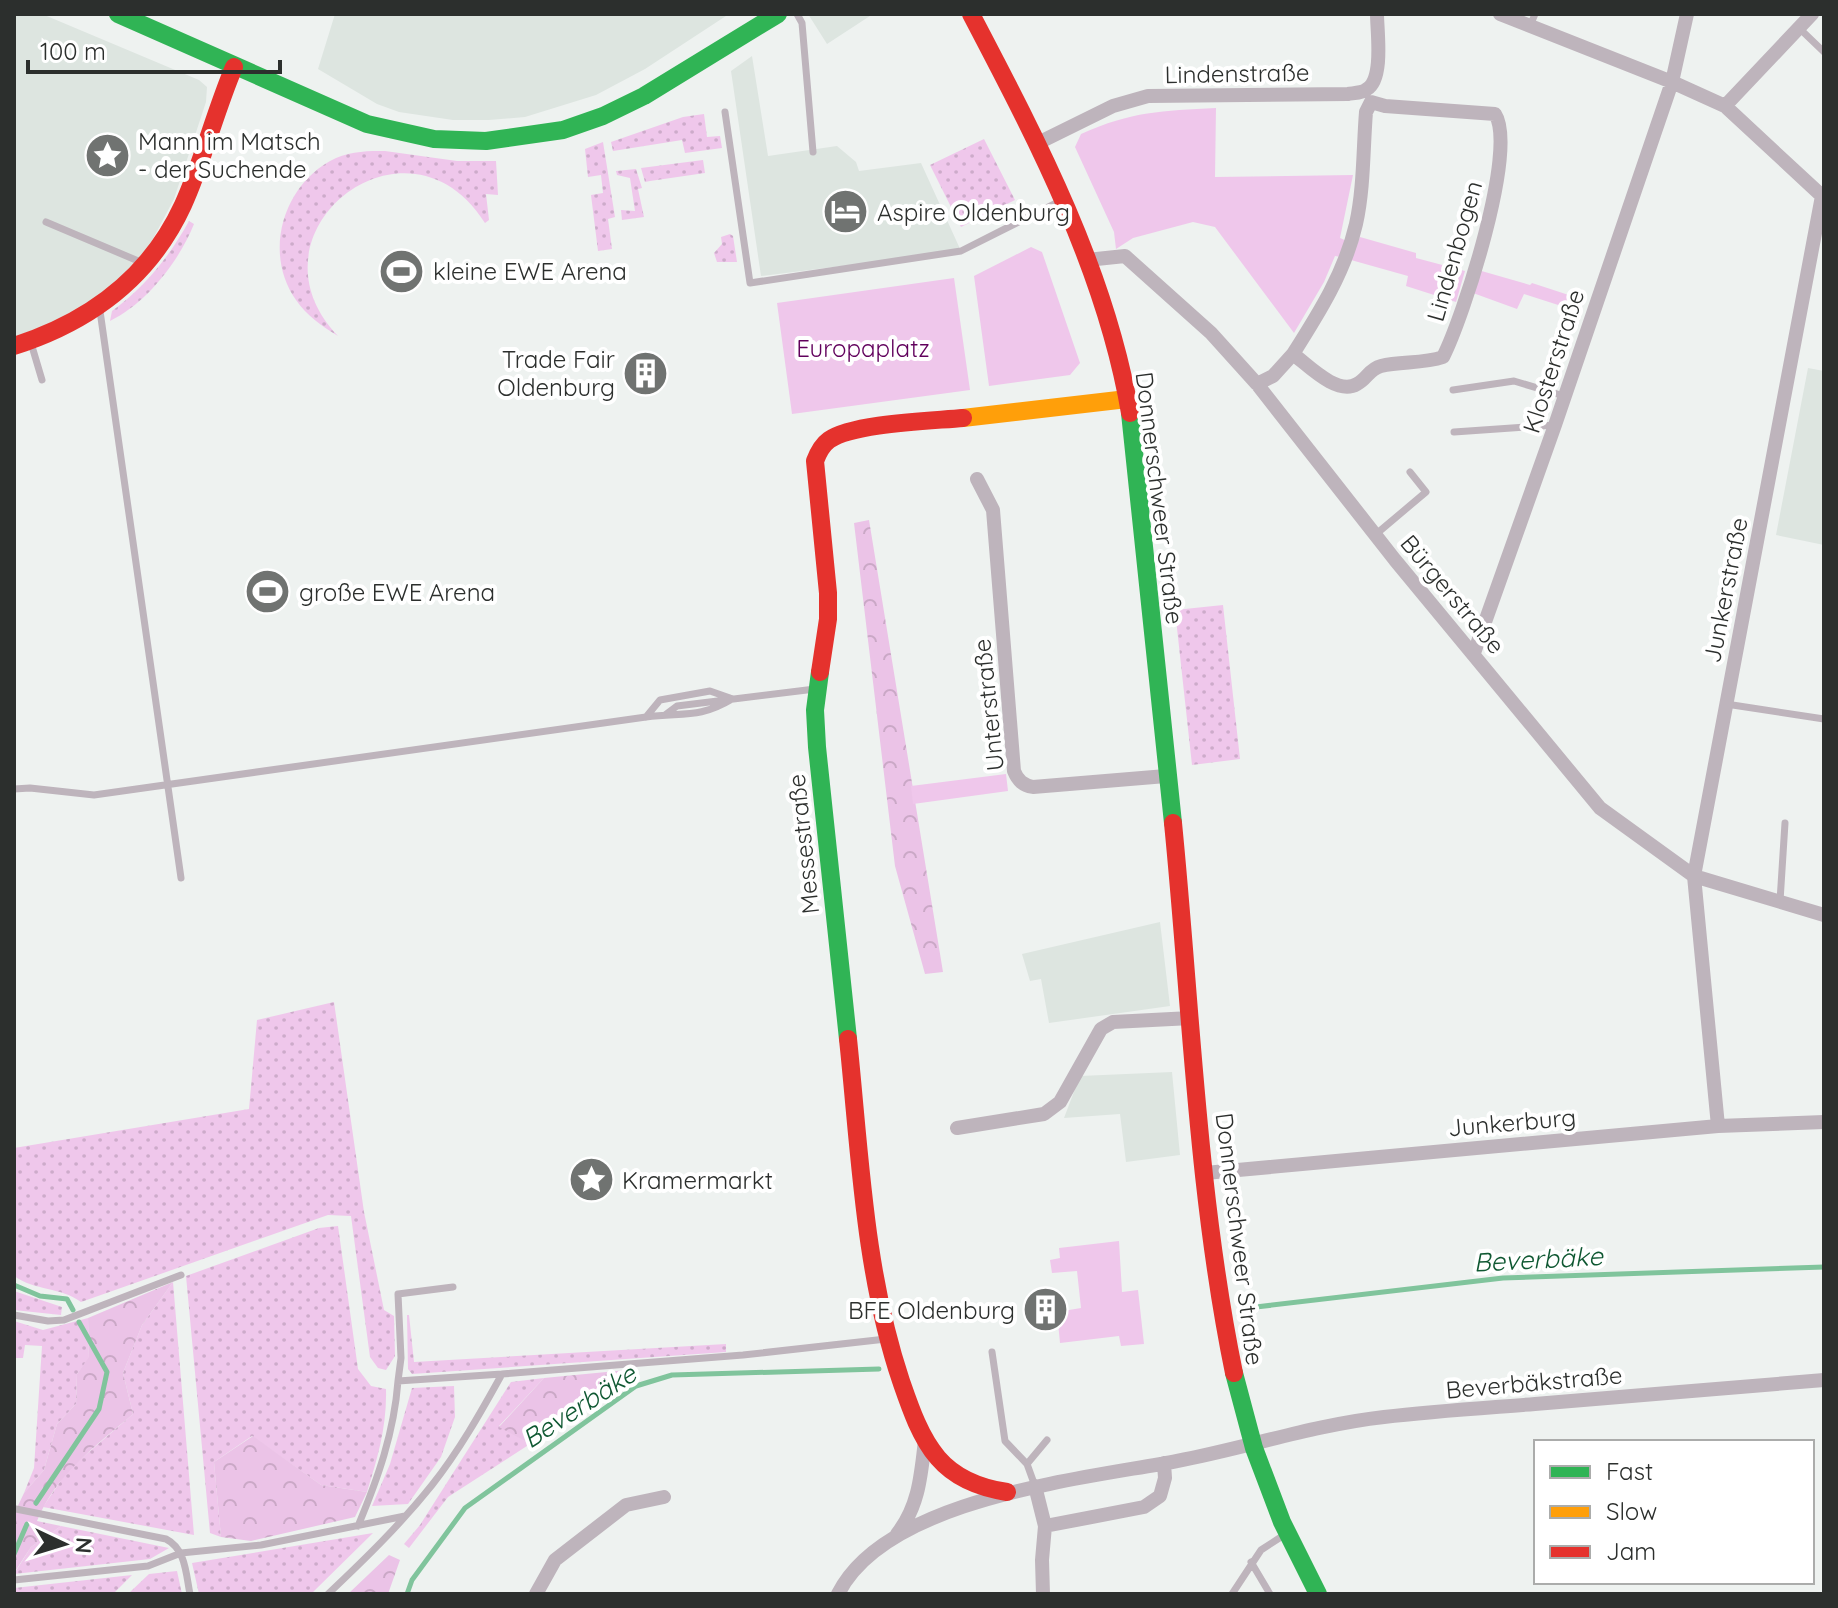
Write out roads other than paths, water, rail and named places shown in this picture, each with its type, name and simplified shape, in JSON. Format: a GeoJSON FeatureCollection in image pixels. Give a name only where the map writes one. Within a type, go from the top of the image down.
{"type":"FeatureCollection","features":[{"type":"Feature","properties":{"kind":"street"},"geometry":{"type":"LineString","coordinates":[[118,14],[381,129],[434,139],[486,141],[563,130],[603,116],[644,96],[778,14]]}},
{"type":"Feature","properties":{"kind":"street","name":"Donnerschweer Straße"},"geometry":{"type":"LineString","coordinates":[[971,14],[1064,199],[1110,330],[1127,399],[1139,488],[1205,1173],[1222,1317],[1235,1385],[1251,1443],[1286,1534],[1318,1594]]}},
{"type":"Feature","properties":{"kind":"street"},"geometry":{"type":"LineString","coordinates":[[1257,384],[1273,376],[1293,354],[1332,288],[1355,227],[1360,201],[1366,112],[1378,69],[1377,14]]}},
{"type":"Feature","properties":{"kind":"street"},"geometry":{"type":"LineString","coordinates":[[1500,14],[1532,20],[1725,106],[1812,14]]}},
{"type":"Feature","properties":{"kind":"street","name":"Klosterstraße"},"geometry":{"type":"LineString","coordinates":[[1474,653],[1672,82],[1687,14]]}},
{"type":"Feature","properties":{"kind":"street"},"geometry":{"type":"LineString","coordinates":[[22,344],[78,322],[100,309],[147,265],[183,206],[220,97],[234,67]]}},
{"type":"Feature","properties":{"kind":"street","name":"Lindenstraße"},"geometry":{"type":"LineString","coordinates":[[1038,143],[1113,106],[1148,96],[1369,96]]}},
{"type":"Feature","properties":{"kind":"street","name":"Lindenbogen"},"geometry":{"type":"LineString","coordinates":[[1293,354],[1336,385],[1346,388],[1361,382],[1369,371],[1379,366],[1443,357],[1491,216],[1501,144],[1501,123],[1495,114],[1385,106],[1369,96]]}},
{"type":"Feature","properties":{"kind":"street","name":"Junkerstraße"},"geometry":{"type":"LineString","coordinates":[[1718,1126],[1694,876],[1822,196],[1725,106]]}},
{"type":"Feature","properties":{"kind":"street","name":"Bürgerstraße"},"geometry":{"type":"LineString","coordinates":[[1087,260],[1125,256],[1211,333],[1257,384],[1375,535],[1600,808],[1694,876],[1824,915]]}},
{"type":"Feature","properties":{"kind":"street","name":"Messestraße"},"geometry":{"type":"LineString","coordinates":[[1007,1492],[989,1490],[955,1474],[939,1460],[925,1440],[895,1364],[872,1249],[817,747],[817,689],[828,619],[828,593],[815,461],[820,446],[833,436],[854,430],[1127,399]]}},
{"type":"Feature","properties":{"kind":"street","name":"Unterstraße"},"geometry":{"type":"LineString","coordinates":[[977,479],[993,510],[1017,778],[1033,787],[1166,776]]}},
{"type":"Feature","properties":{"kind":"street"},"geometry":{"type":"LineString","coordinates":[[957,1128],[1044,1114],[1053,1109],[1060,1102],[1101,1029],[1113,1022],[1191,1018]]}},
{"type":"Feature","properties":{"kind":"street","name":"Junkerburg"},"geometry":{"type":"LineString","coordinates":[[1205,1173],[1718,1126],[1824,1122]]}},
{"type":"Feature","properties":{"kind":"street","name":"Beverbäkstraße"},"geometry":{"type":"LineString","coordinates":[[893,1538],[941,1516],[1007,1492],[1164,1463],[1303,1430],[1383,1417],[1824,1380]]}},
{"type":"Feature","properties":{"kind":"street"},"geometry":{"type":"LineString","coordinates":[[838,1594],[865,1558],[893,1538],[909,1519],[917,1497],[925,1440]]}},
{"type":"Feature","properties":{"kind":"street"},"geometry":{"type":"LineString","coordinates":[[1045,1526],[1144,1507],[1160,1496],[1165,1478],[1164,1463]]}},
{"type":"Feature","properties":{"kind":"street"},"geometry":{"type":"LineString","coordinates":[[1035,1486],[1045,1526],[1043,1594]]}},
{"type":"Feature","properties":{"kind":"street"},"geometry":{"type":"LineString","coordinates":[[536,1594],[555,1560],[626,1505],[664,1497]]}},
{"type":"Feature","properties":{"kind":"lane"},"geometry":{"type":"LineString","coordinates":[[797,14],[802,23],[813,152]]}},
{"type":"Feature","properties":{"kind":"lane"},"geometry":{"type":"LineString","coordinates":[[1799,28],[1824,52]]}},
{"type":"Feature","properties":{"kind":"lane"},"geometry":{"type":"LineString","coordinates":[[725,112],[750,283],[961,251],[1064,199]]}},
{"type":"Feature","properties":{"kind":"lane"},"geometry":{"type":"LineString","coordinates":[[46,222],[147,265]]}},
{"type":"Feature","properties":{"kind":"lane"},"geometry":{"type":"LineString","coordinates":[[100,309],[181,878]]}},
{"type":"Feature","properties":{"kind":"lane"},"geometry":{"type":"LineString","coordinates":[[22,344],[42,380]]}},
{"type":"Feature","properties":{"kind":"lane"},"geometry":{"type":"LineString","coordinates":[[1453,390],[1514,381],[1565,396]]}},
{"type":"Feature","properties":{"kind":"lane"},"geometry":{"type":"LineString","coordinates":[[1454,432],[1555,425]]}},
{"type":"Feature","properties":{"kind":"lane"},"geometry":{"type":"LineString","coordinates":[[1375,535],[1426,492],[1410,472]]}},
{"type":"Feature","properties":{"kind":"lane"},"geometry":{"type":"LineString","coordinates":[[665,715],[677,706],[817,689]]}},
{"type":"Feature","properties":{"kind":"lane"},"geometry":{"type":"LineString","coordinates":[[646,717],[660,700],[710,691],[732,699]]}},
{"type":"Feature","properties":{"kind":"lane"},"geometry":{"type":"LineString","coordinates":[[14,789],[94,795],[646,717],[695,714],[712,711],[732,699]]}},
{"type":"Feature","properties":{"kind":"lane"},"geometry":{"type":"LineString","coordinates":[[1726,704],[1824,719]]}},
{"type":"Feature","properties":{"kind":"lane"},"geometry":{"type":"LineString","coordinates":[[1780,902],[1785,823]]}},
{"type":"Feature","properties":{"kind":"lane"},"geometry":{"type":"LineString","coordinates":[[14,1315],[48,1321],[64,1320],[181,1275]]}},
{"type":"Feature","properties":{"kind":"lane"},"geometry":{"type":"LineString","coordinates":[[358,1526],[382,1467],[395,1415],[401,1358],[398,1294],[453,1287]]}},
{"type":"Feature","properties":{"kind":"lane"},"geometry":{"type":"LineString","coordinates":[[398,1381],[743,1355],[889,1339]]}},
{"type":"Feature","properties":{"kind":"lane"},"geometry":{"type":"LineString","coordinates":[[992,1352],[1005,1441],[1027,1464],[1035,1486]]}},
{"type":"Feature","properties":{"kind":"lane"},"geometry":{"type":"LineString","coordinates":[[328,1594],[407,1516],[434,1482],[476,1421],[502,1374]]}},
{"type":"Feature","properties":{"kind":"lane"},"geometry":{"type":"LineString","coordinates":[[1027,1464],[1047,1440]]}},
{"type":"Feature","properties":{"kind":"lane"},"geometry":{"type":"LineString","coordinates":[[16,1509],[166,1539],[175,1544],[181,1553],[190,1594]]}},
{"type":"Feature","properties":{"kind":"lane"},"geometry":{"type":"LineString","coordinates":[[14,1580],[148,1566],[181,1553],[261,1545],[407,1516]]}},
{"type":"Feature","properties":{"kind":"lane"},"geometry":{"type":"LineString","coordinates":[[1232,1594],[1261,1550],[1286,1534]]}},
{"type":"Feature","properties":{"kind":"lane"},"geometry":{"type":"LineString","coordinates":[[1251,1562],[1270,1594]]}},
{"type":"Feature","properties":{"kind":"waterway","name":"Beverbäke"},"geometry":{"type":"LineString","coordinates":[[1256,1307],[1503,1278],[1824,1267]]}},
{"type":"Feature","properties":{"kind":"waterway"},"geometry":{"type":"LineString","coordinates":[[14,1285],[40,1296],[67,1299],[73,1310]]}},
{"type":"Feature","properties":{"kind":"waterway"},"geometry":{"type":"LineString","coordinates":[[36,1503],[99,1409],[107,1372],[79,1322]]}},
{"type":"Feature","properties":{"kind":"waterway","name":"Beverbäke"},"geometry":{"type":"LineString","coordinates":[[407,1594],[412,1580],[465,1508],[636,1386],[672,1375],[879,1369]]}},
{"type":"Feature","properties":{"kind":"waterway"},"geometry":{"type":"LineString","coordinates":[[14,1554],[27,1524]]}},
{"type":"Feature","properties":{"kind":"place","name":"Mann im Matsch - der Suchende"},"geometry":{"type":"Point","coordinates":[107,155]}},
{"type":"Feature","properties":{"kind":"place","name":"Aspire Oldenburg"},"geometry":{"type":"Point","coordinates":[846,212]}},
{"type":"Feature","properties":{"kind":"place","name":"kleine EWE Arena"},"geometry":{"type":"Point","coordinates":[402,271]}},
{"type":"Feature","properties":{"kind":"place","name":"Trade Fair Oldenburg"},"geometry":{"type":"Point","coordinates":[646,373]}},
{"type":"Feature","properties":{"kind":"place","name":"große EWE Arena"},"geometry":{"type":"Point","coordinates":[268,592]}},
{"type":"Feature","properties":{"kind":"place","name":"Kramermarkt"},"geometry":{"type":"Point","coordinates":[591,1180]}},
{"type":"Feature","properties":{"kind":"place","name":"BFE Oldenburg"},"geometry":{"type":"Point","coordinates":[1046,1310]}},
{"type":"Feature","properties":{"kind":"park label","name":"Europaplatz"},"geometry":{"type":"Point","coordinates":[863,348]}}]}
